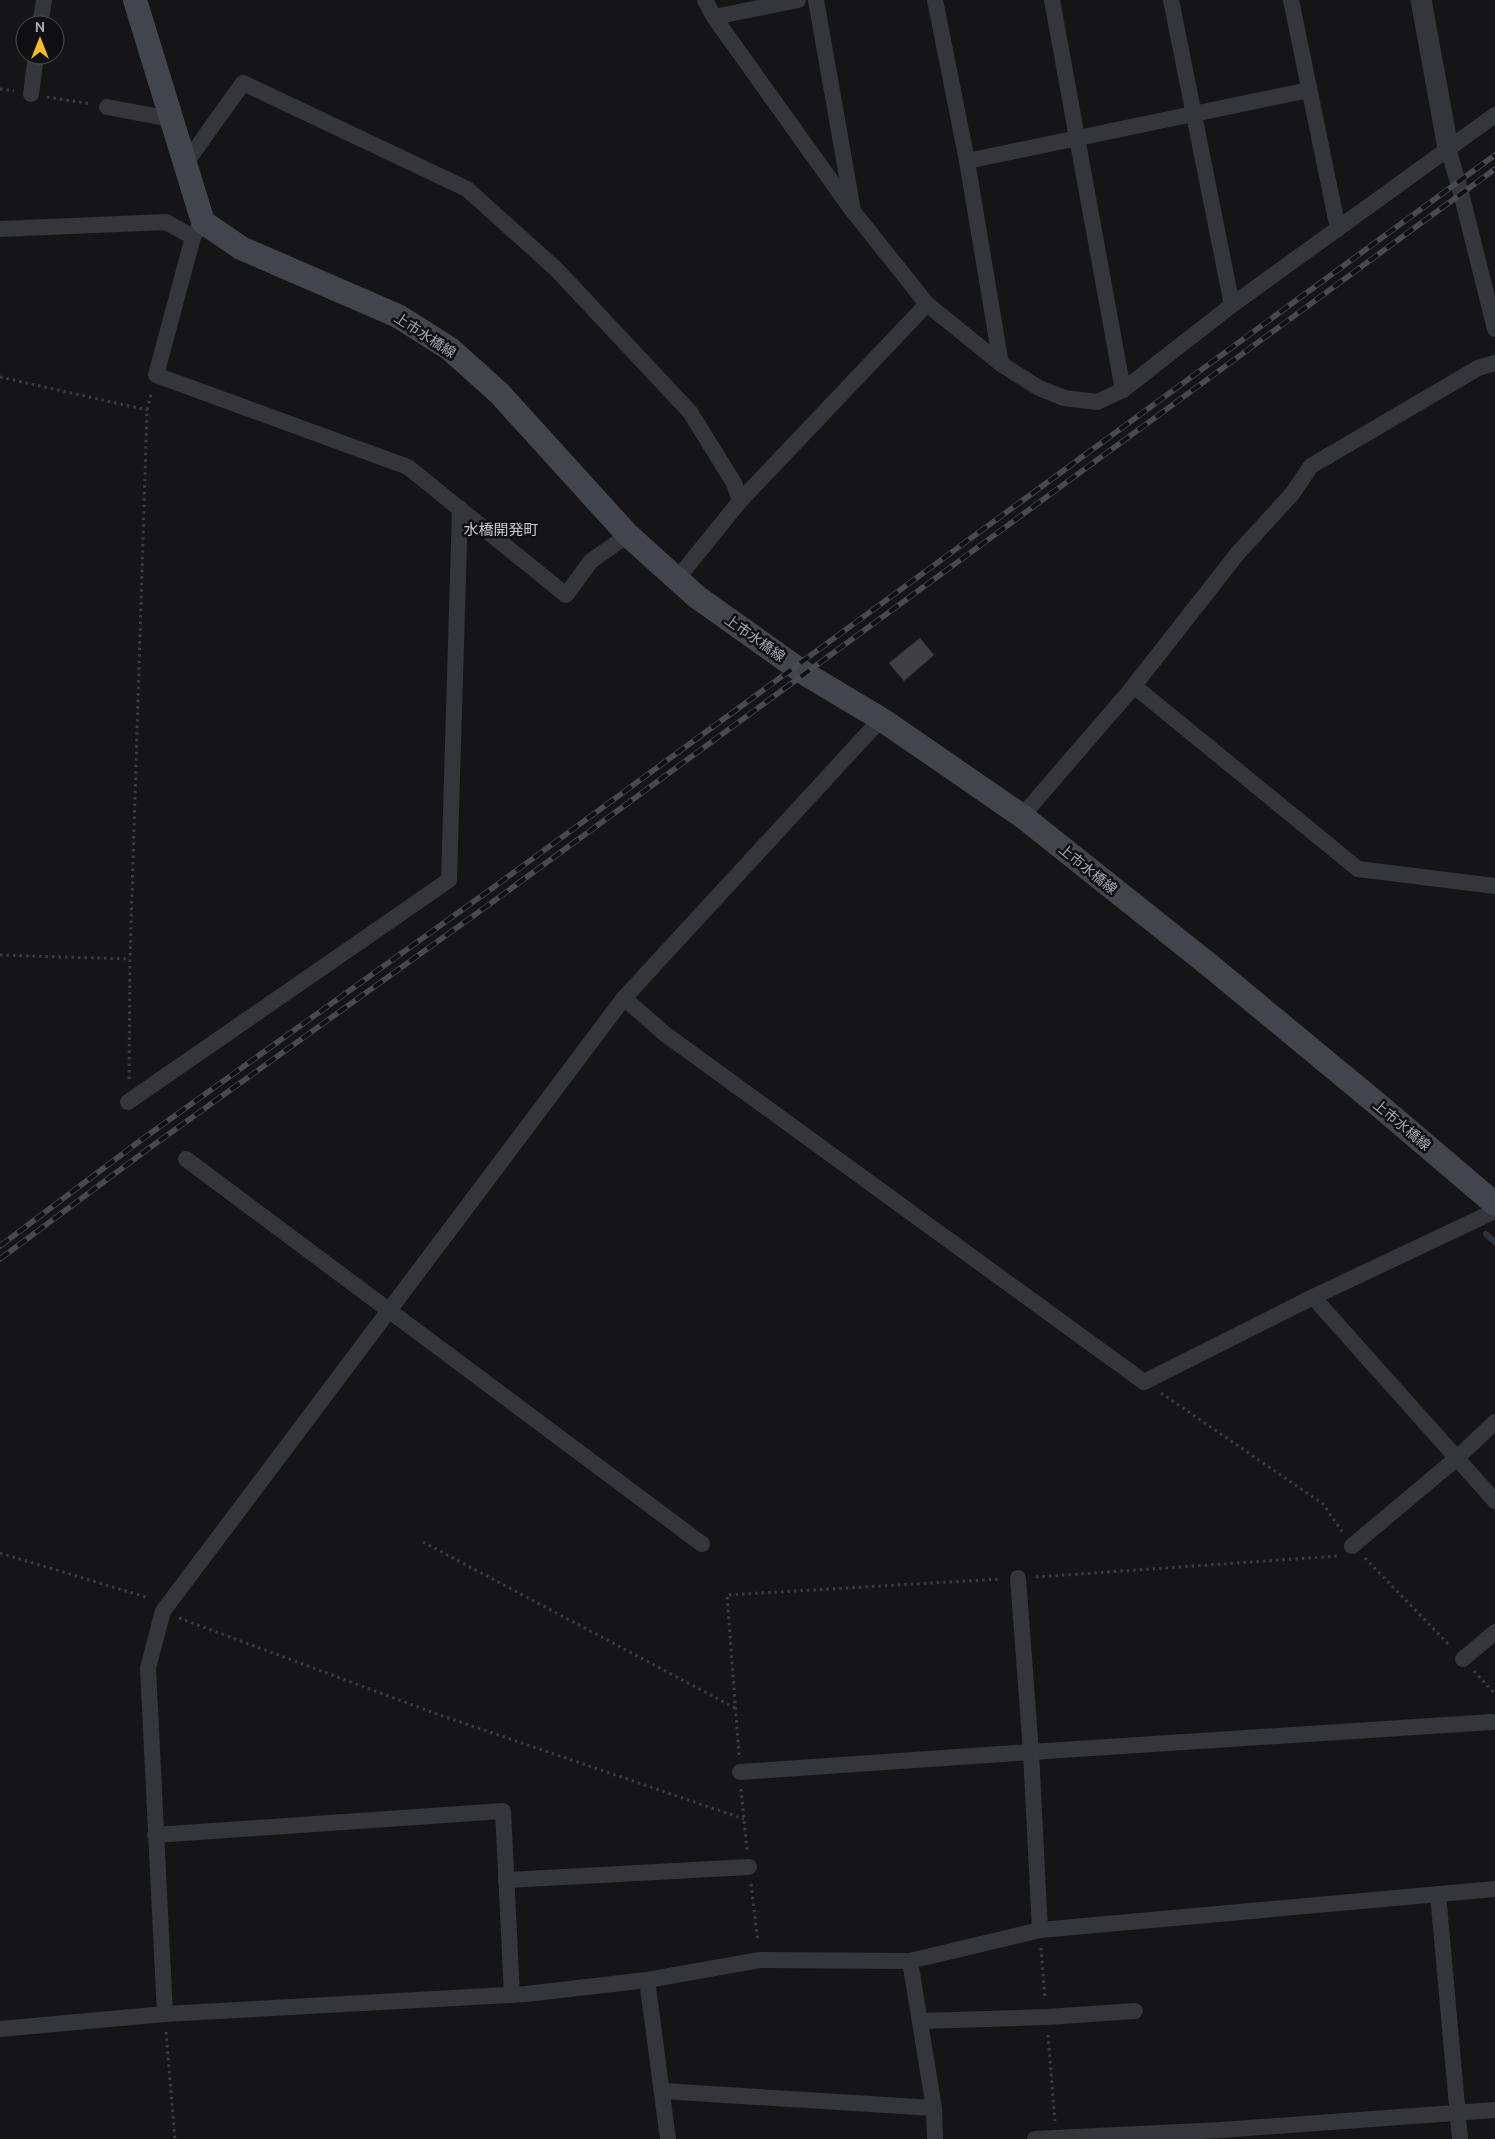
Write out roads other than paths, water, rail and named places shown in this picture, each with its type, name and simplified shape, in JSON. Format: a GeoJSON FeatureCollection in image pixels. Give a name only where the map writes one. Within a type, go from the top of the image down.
{"type":"FeatureCollection","features":[{"type":"Feature","properties":{"kind":"main road"},"geometry":{"type":"LineString","coordinates":[[135,0],[185,164],[198,229]]}},
{"type":"Feature","properties":{"kind":"main road","name":"上市水橋線"},"geometry":{"type":"LineString","coordinates":[[198,229],[398,316],[450,349],[499,394],[628,535],[697,597],[804,673],[881,719],[1022,816],[1215,970],[1495,1204]]}},
{"type":"Feature","properties":{"kind":"street"},"geometry":{"type":"LineString","coordinates":[[42,15],[44,0]]}},
{"type":"Feature","properties":{"kind":"street"},"geometry":{"type":"LineString","coordinates":[[705,0],[714,17],[852,210],[927,304],[1001,364],[1039,388],[1064,398],[1097,402],[1123,390],[1232,305],[1495,115]]}},
{"type":"Feature","properties":{"kind":"street"},"geometry":{"type":"LineString","coordinates":[[714,17],[798,0]]}},
{"type":"Feature","properties":{"kind":"street"},"geometry":{"type":"LineString","coordinates":[[816,0],[852,210]]}},
{"type":"Feature","properties":{"kind":"street"},"geometry":{"type":"LineString","coordinates":[[935,0],[967,161],[1001,364]]}},
{"type":"Feature","properties":{"kind":"street"},"geometry":{"type":"LineString","coordinates":[[1052,0],[1123,390]]}},
{"type":"Feature","properties":{"kind":"street"},"geometry":{"type":"LineString","coordinates":[[1171,0],[1232,305]]}},
{"type":"Feature","properties":{"kind":"street"},"geometry":{"type":"LineString","coordinates":[[1290,0],[1338,229]]}},
{"type":"Feature","properties":{"kind":"street"},"geometry":{"type":"LineString","coordinates":[[1421,0],[1448,148],[1462,193],[1495,329]]}},
{"type":"Feature","properties":{"kind":"street"},"geometry":{"type":"LineString","coordinates":[[31,94],[35,65]]}},
{"type":"Feature","properties":{"kind":"street"},"geometry":{"type":"LineString","coordinates":[[185,164],[243,83],[467,189],[556,269],[690,412],[734,483],[740,501]]}},
{"type":"Feature","properties":{"kind":"street"},"geometry":{"type":"LineString","coordinates":[[967,161],[1309,90]]}},
{"type":"Feature","properties":{"kind":"street"},"geometry":{"type":"LineString","coordinates":[[107,107],[171,119]]}},
{"type":"Feature","properties":{"kind":"street"},"geometry":{"type":"LineString","coordinates":[[0,229],[166,222],[198,229],[156,375],[408,467],[566,595],[591,561],[628,535]]}},
{"type":"Feature","properties":{"kind":"street"},"geometry":{"type":"LineString","coordinates":[[677,579],[740,501],[927,304]]}},
{"type":"Feature","properties":{"kind":"street"},"geometry":{"type":"LineString","coordinates":[[1022,816],[1134,686],[1238,553],[1292,494],[1311,466],[1478,368],[1495,363]]}},
{"type":"Feature","properties":{"kind":"street"},"geometry":{"type":"LineString","coordinates":[[128,1102],[449,880],[460,508]]}},
{"type":"Feature","properties":{"kind":"street"},"geometry":{"type":"LineString","coordinates":[[1134,686],[1358,869],[1495,886]]}},
{"type":"Feature","properties":{"kind":"street"},"geometry":{"type":"LineString","coordinates":[[165,2014],[148,1668],[163,1611],[624,998],[881,719]]}},
{"type":"Feature","properties":{"kind":"street"},"geometry":{"type":"LineString","coordinates":[[624,998],[665,1034],[1144,1382],[1313,1296],[1495,1211]]}},
{"type":"Feature","properties":{"kind":"street"},"geometry":{"type":"LineString","coordinates":[[186,1159],[702,1544]]}},
{"type":"Feature","properties":{"kind":"street"},"geometry":{"type":"LineString","coordinates":[[1313,1296],[1495,1501]]}},
{"type":"Feature","properties":{"kind":"street"},"geometry":{"type":"LineString","coordinates":[[1352,1546],[1457,1458],[1495,1422]]}},
{"type":"Feature","properties":{"kind":"street"},"geometry":{"type":"LineString","coordinates":[[1018,1578],[1031,1752],[1040,1930]]}},
{"type":"Feature","properties":{"kind":"street"},"geometry":{"type":"LineString","coordinates":[[1463,1659],[1495,1632]]}},
{"type":"Feature","properties":{"kind":"street"},"geometry":{"type":"LineString","coordinates":[[740,1772],[1492,1722]]}},
{"type":"Feature","properties":{"kind":"street"},"geometry":{"type":"LineString","coordinates":[[155,1835],[503,1811],[512,1995]]}},
{"type":"Feature","properties":{"kind":"street"},"geometry":{"type":"LineString","coordinates":[[506,1880],[749,1867]]}},
{"type":"Feature","properties":{"kind":"street"},"geometry":{"type":"LineString","coordinates":[[0,2029],[165,2014],[512,1995],[648,1980],[760,1960],[910,1961],[1040,1930],[1495,1889]]}},
{"type":"Feature","properties":{"kind":"street"},"geometry":{"type":"LineString","coordinates":[[1438,1894],[1460,2139]]}},
{"type":"Feature","properties":{"kind":"street"},"geometry":{"type":"LineString","coordinates":[[910,1961],[934,2108],[935,2139]]}},
{"type":"Feature","properties":{"kind":"street"},"geometry":{"type":"LineString","coordinates":[[648,1980],[668,2139]]}},
{"type":"Feature","properties":{"kind":"street"},"geometry":{"type":"LineString","coordinates":[[920,2021],[1047,2017],[1135,2011]]}},
{"type":"Feature","properties":{"kind":"street"},"geometry":{"type":"LineString","coordinates":[[662,2091],[934,2108]]}},
{"type":"Feature","properties":{"kind":"street"},"geometry":{"type":"LineString","coordinates":[[1036,2139],[1221,2130],[1495,2110]]}},
{"type":"Feature","properties":{"kind":"waterway"},"geometry":{"type":"LineString","coordinates":[[1486,1234],[1495,1242]]}},
{"type":"Feature","properties":{"kind":"railway"},"geometry":{"type":"LineString","coordinates":[[0,1246],[141,1140],[487,892],[1495,155]]}},
{"type":"Feature","properties":{"kind":"railway"},"geometry":{"type":"LineString","coordinates":[[0,1259],[148,1149],[494,901],[1495,169]]}},
{"type":"Feature","properties":{"kind":"district","name":"水橋開発町"},"geometry":{"type":"Point","coordinates":[501,530]}}]}
